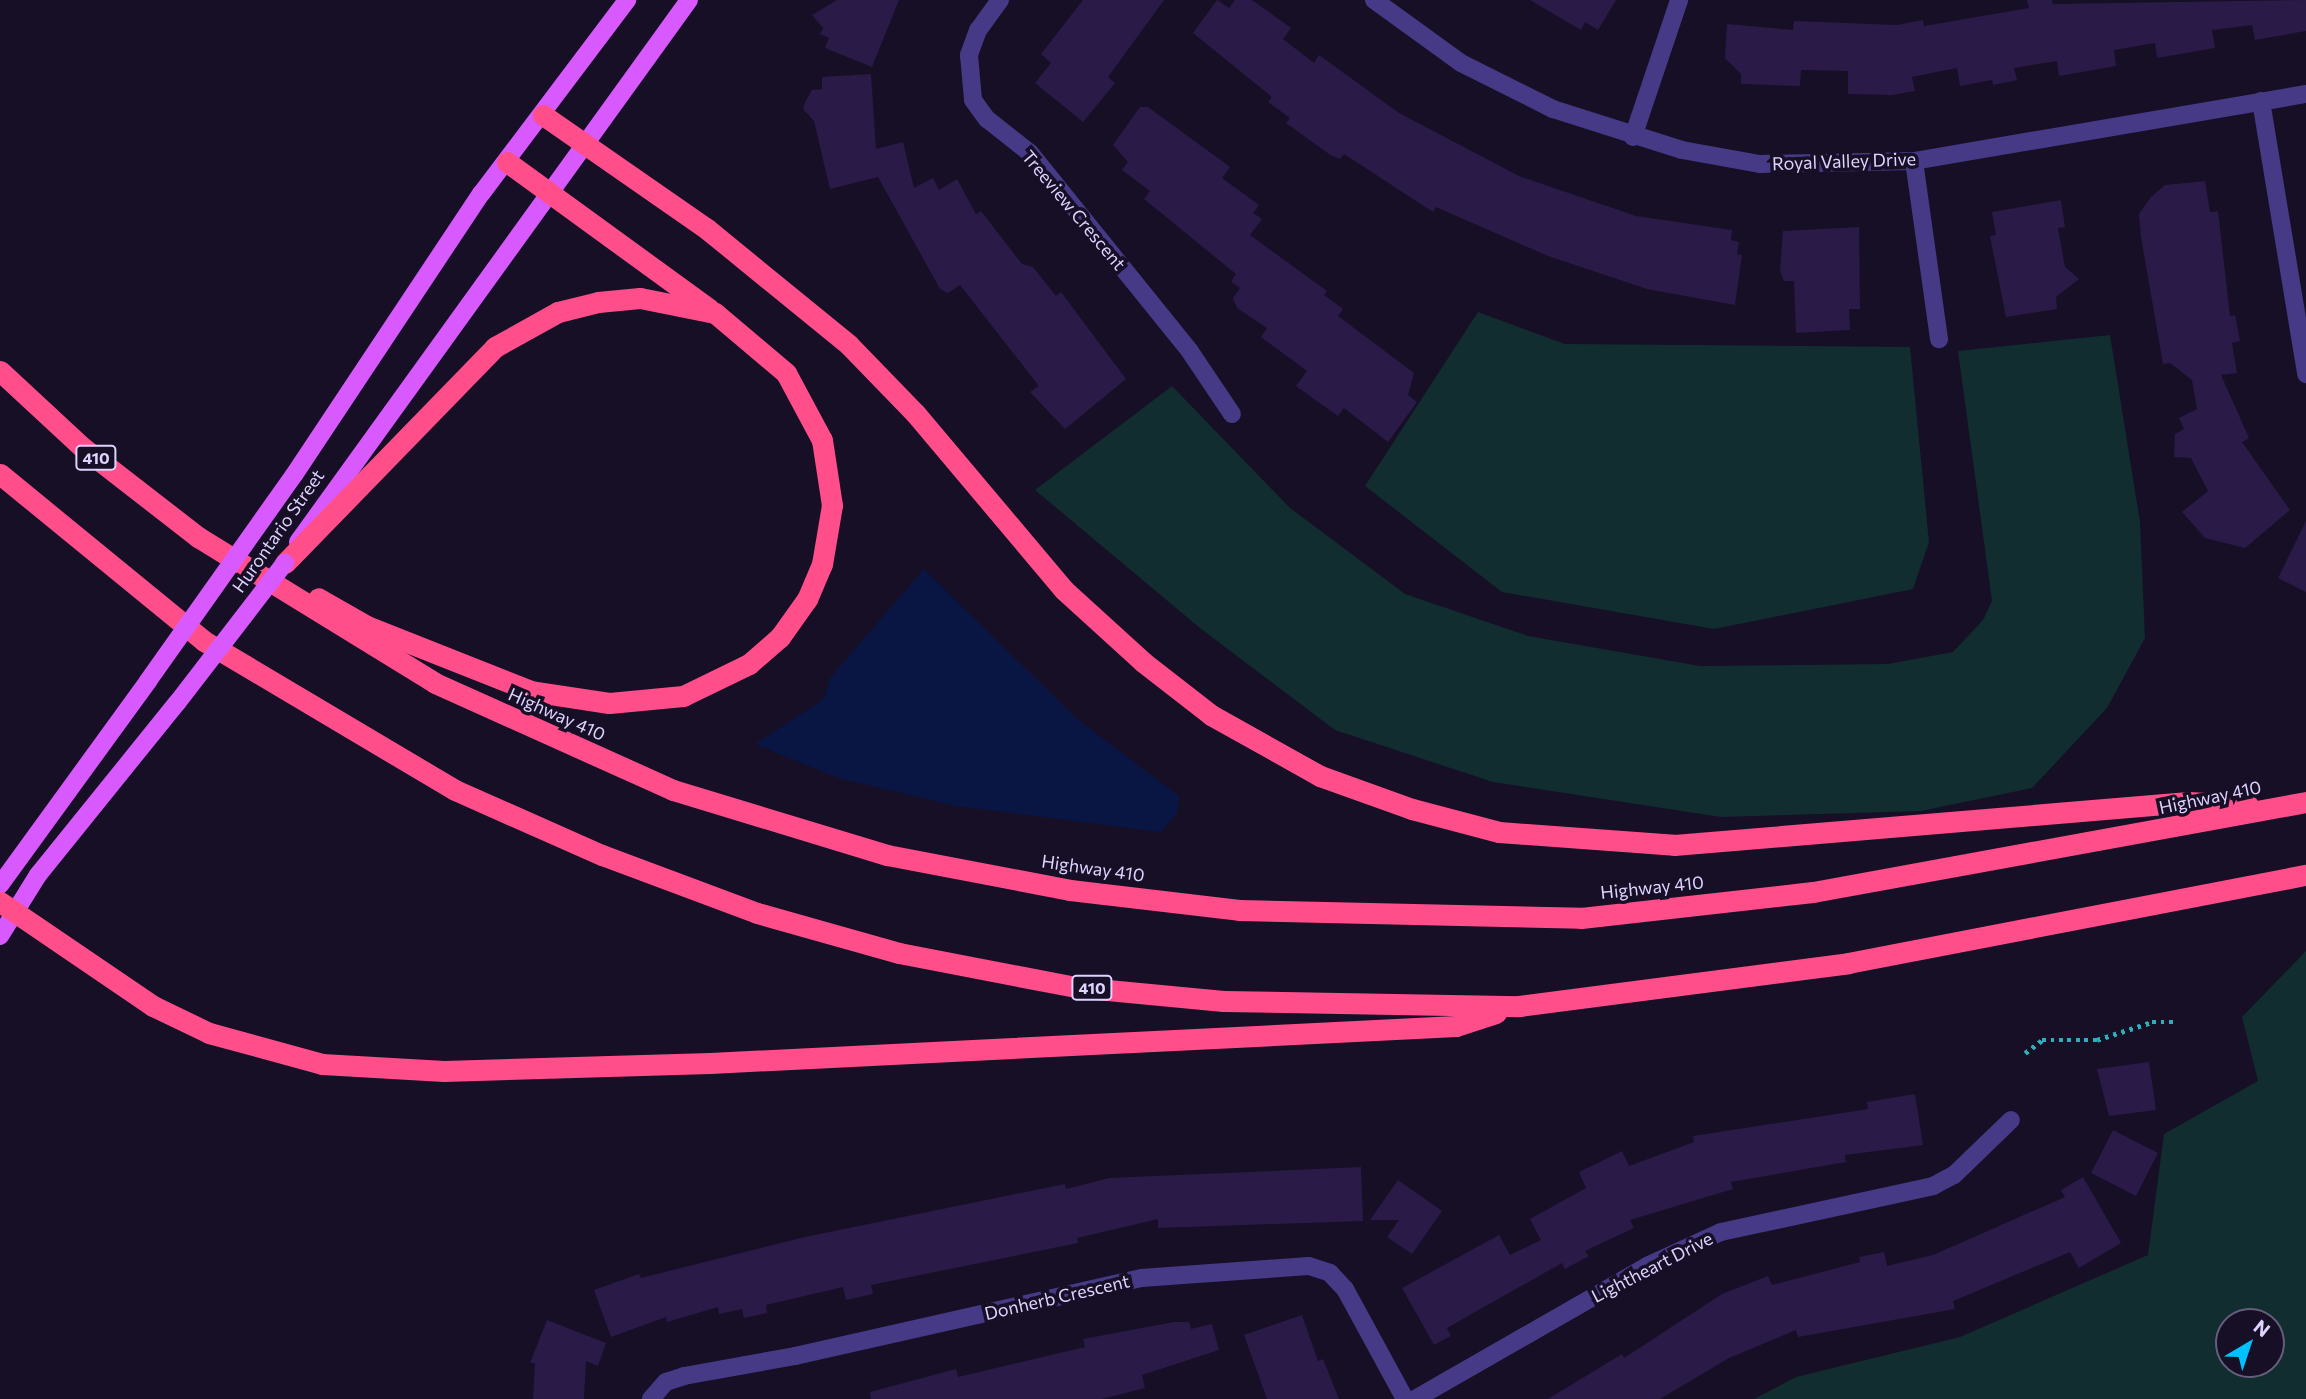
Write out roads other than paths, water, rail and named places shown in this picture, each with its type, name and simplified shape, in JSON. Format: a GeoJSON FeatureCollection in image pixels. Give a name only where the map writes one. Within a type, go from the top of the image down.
{"type":"FeatureCollection","features":[{"type":"Feature","properties":{"kind":"highway"},"geometry":{"type":"LineString","coordinates":[[544,115],[707,229],[849,345],[915,413],[1064,590],[1143,662],[1211,715],[1320,776],[1412,809],[1499,832],[1674,845],[2188,802],[2281,806]]}},
{"type":"Feature","properties":{"kind":"highway"},"geometry":{"type":"LineString","coordinates":[[198,537],[255,561],[367,626],[531,691],[609,703],[657,700],[705,689],[749,664],[780,637],[807,599],[822,564],[832,505],[822,440],[805,400],[766,353],[507,162]]}},
{"type":"Feature","properties":{"kind":"highway"},"geometry":{"type":"LineString","coordinates":[[285,563],[334,504],[456,382],[495,347],[558,312],[640,298],[715,313]]}},
{"type":"Feature","properties":{"kind":"highway","name":"Highway 410"},"geometry":{"type":"LineString","coordinates":[[0,371],[82,447],[198,537],[435,683],[673,790],[887,855],[1070,890],[1239,910],[1405,918],[1581,918],[1813,892],[2306,802]]}},
{"type":"Feature","properties":{"kind":"highway","name":"410"},"geometry":{"type":"LineString","coordinates":[[0,474],[204,641],[324,717],[454,790],[602,855],[757,913],[899,953],[1076,987],[1223,1001],[1518,1006],[1848,963],[2306,876]]}},
{"type":"Feature","properties":{"kind":"highway"},"geometry":{"type":"LineString","coordinates":[[8,908],[164,1011],[221,1037],[322,1064],[470,1070],[1217,1039],[1456,1026],[1518,1006]]}},
{"type":"Feature","properties":{"kind":"main road","name":"Hurontario Street"},"geometry":{"type":"LineString","coordinates":[[0,885],[294,475],[394,321],[627,0]]}},
{"type":"Feature","properties":{"kind":"main road","name":"Hurontario Street"},"geometry":{"type":"LineString","coordinates":[[334,504],[689,0]]}},
{"type":"Feature","properties":{"kind":"main road","name":"Hurontario Street"},"geometry":{"type":"LineString","coordinates":[[0,936],[8,908],[38,875],[177,703],[285,563]]}},
{"type":"Feature","properties":{"kind":"street","name":"Treeview Crescent"},"geometry":{"type":"LineString","coordinates":[[1000,0],[978,30],[969,55],[973,100],[987,119],[1030,153],[1189,350],[1232,414]]}},
{"type":"Feature","properties":{"kind":"street","name":"Royal Valley Drive"},"geometry":{"type":"LineString","coordinates":[[1374,0],[1490,79],[1633,137],[1760,164],[1914,161],[2306,94]]}},
{"type":"Feature","properties":{"kind":"street"},"geometry":{"type":"LineString","coordinates":[[1633,137],[1679,0]]}},
{"type":"Feature","properties":{"kind":"street"},"geometry":{"type":"LineString","coordinates":[[2261,101],[2306,374]]}},
{"type":"Feature","properties":{"kind":"street"},"geometry":{"type":"LineString","coordinates":[[1914,161],[1939,339]]}},
{"type":"Feature","properties":{"kind":"street","name":"Lightheart Drive"},"geometry":{"type":"LineString","coordinates":[[1415,1399],[1647,1266],[1721,1232],[1933,1185],[1954,1175],[2011,1120]]}},
{"type":"Feature","properties":{"kind":"street","name":"Donherb Crescent"},"geometry":{"type":"LineString","coordinates":[[651,1399],[666,1382],[684,1376],[795,1356],[1141,1278],[1308,1266],[1330,1273],[1345,1289],[1405,1399]]}}]}
